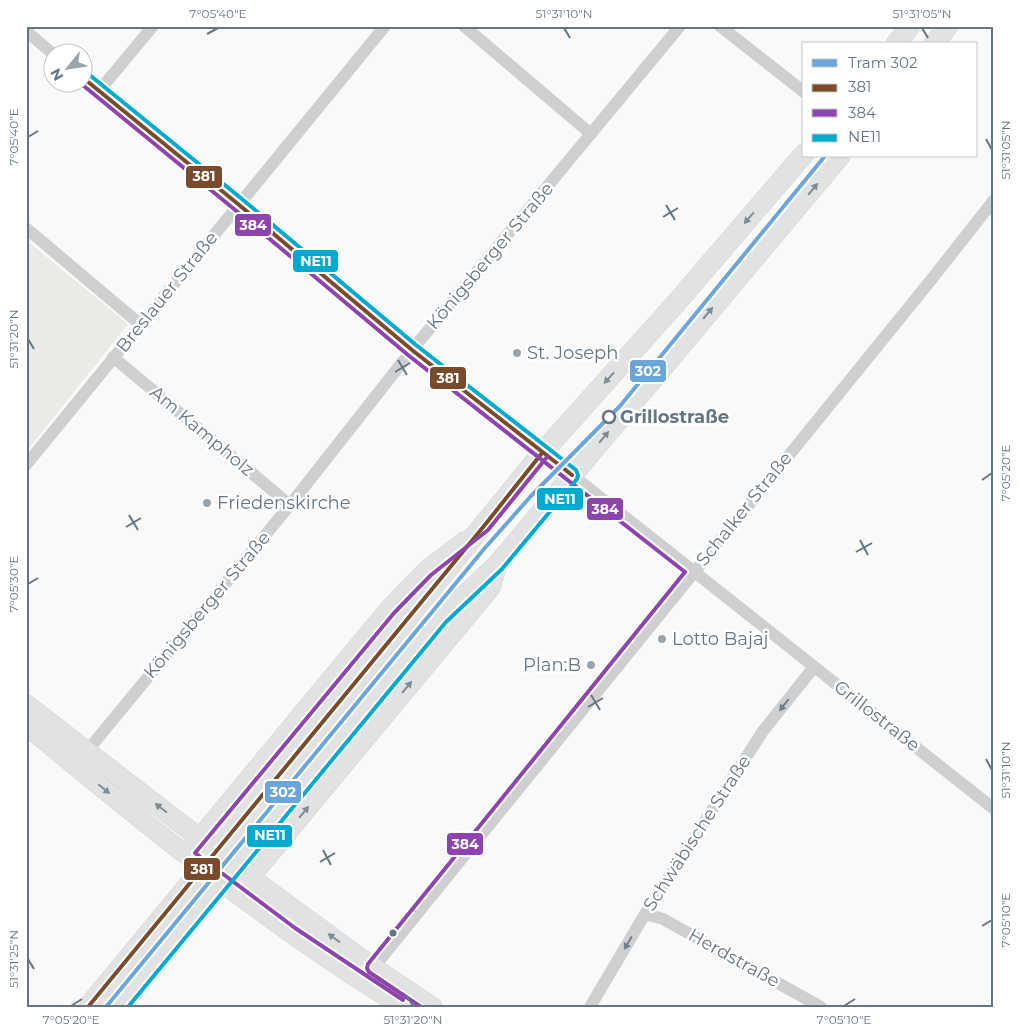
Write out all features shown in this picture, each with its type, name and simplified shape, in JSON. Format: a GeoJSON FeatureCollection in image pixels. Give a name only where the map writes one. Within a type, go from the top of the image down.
{"type":"FeatureCollection","features":[{"type":"Feature","properties":{"kind":"main road"},"geometry":{"type":"LineString","coordinates":[[898,42],[910,26]]}},
{"type":"Feature","properties":{"kind":"main road"},"geometry":{"type":"LineString","coordinates":[[936,42],[948,26]]}},
{"type":"Feature","properties":{"kind":"main road"},"geometry":{"type":"LineString","coordinates":[[88,1007],[542,453],[677,302],[802,156]]}},
{"type":"Feature","properties":{"kind":"main road"},"geometry":{"type":"LineString","coordinates":[[120,1007],[441,618],[497,565],[838,158]]}},
{"type":"Feature","properties":{"kind":"street"},"geometry":{"type":"LineString","coordinates":[[99,91],[153,26]]}},
{"type":"Feature","properties":{"kind":"street","name":"Breslauer Straße"},"geometry":{"type":"LineString","coordinates":[[26,465],[385,26]]}},
{"type":"Feature","properties":{"kind":"street"},"geometry":{"type":"LineString","coordinates":[[464,26],[591,134]]}},
{"type":"Feature","properties":{"kind":"street","name":"Königsberger Straße"},"geometry":{"type":"LineString","coordinates":[[81,759],[290,505],[412,350],[680,26]]}},
{"type":"Feature","properties":{"kind":"street"},"geometry":{"type":"LineString","coordinates":[[720,26],[802,90]]}},
{"type":"Feature","properties":{"kind":"street"},"geometry":{"type":"LineString","coordinates":[[26,31],[42,45]]}},
{"type":"Feature","properties":{"kind":"street","name":"Grillostraße"},"geometry":{"type":"LineString","coordinates":[[92,86],[238,204],[412,350],[994,809]]}},
{"type":"Feature","properties":{"kind":"street","name":"Schalker Straße"},"geometry":{"type":"LineString","coordinates":[[362,982],[994,200]]}},
{"type":"Feature","properties":{"kind":"street"},"geometry":{"type":"LineString","coordinates":[[26,228],[141,325]]}},
{"type":"Feature","properties":{"kind":"street","name":"Am Kampholz"},"geometry":{"type":"LineString","coordinates":[[113,357],[290,505]]}},
{"type":"Feature","properties":{"kind":"street"},"geometry":{"type":"LineString","coordinates":[[186,854],[389,609],[427,570],[484,526]]}},
{"type":"Feature","properties":{"kind":"street"},"geometry":{"type":"LineString","coordinates":[[238,894],[250,877],[491,586],[497,565]]}},
{"type":"Feature","properties":{"kind":"street","name":"Schwäbische Straße"},"geometry":{"type":"LineString","coordinates":[[590,1007],[645,914],[763,731],[814,667]]}},
{"type":"Feature","properties":{"kind":"street"},"geometry":{"type":"LineString","coordinates":[[26,704],[81,759],[186,854],[238,894],[362,982],[403,1007]]}},
{"type":"Feature","properties":{"kind":"street"},"geometry":{"type":"LineString","coordinates":[[26,725],[200,838],[373,967],[433,1007]]}},
{"type":"Feature","properties":{"kind":"street","name":"Herdstraße"},"geometry":{"type":"LineString","coordinates":[[645,914],[663,920],[821,1007]]}},
{"type":"Feature","properties":{"kind":"shaded area"},"geometry":{"type":"Polygon","coordinates":[[[26,240],[128,324],[26,452],[26,240]]]}},
{"type":"Feature","properties":{"kind":"tram line","name":"302"},"geometry":{"type":"LineString","coordinates":[[106,1007],[484,549],[531,496],[620,406],[823,158]]}},
{"type":"Feature","properties":{"kind":"transit line","name":"NE11"},"geometry":{"type":"LineString","coordinates":[[92,77],[242,199],[416,345],[576,470],[578,475],[577,479],[502,569],[446,622],[128,1007]]}},
{"type":"Feature","properties":{"kind":"transit line","name":"381"},"geometry":{"type":"LineString","coordinates":[[92,85],[238,204],[412,350],[572,475]]}},
{"type":"Feature","properties":{"kind":"transit line","name":"384"},"geometry":{"type":"LineString","coordinates":[[91,92],[408,355],[685,572],[368,964],[369,972],[421,1007]]}},
{"type":"Feature","properties":{"kind":"transit line","name":"381"},"geometry":{"type":"LineString","coordinates":[[88,1007],[542,453]]}},
{"type":"Feature","properties":{"kind":"transit line","name":"384"},"geometry":{"type":"LineString","coordinates":[[403,1000],[295,928],[195,853],[394,613],[431,575],[488,530],[547,457]]}},
{"type":"Feature","properties":{"kind":"place","name":"St. Joseph"},"geometry":{"type":"Point","coordinates":[517,353]}},
{"type":"Feature","properties":{"kind":"place","name":"Grillostraße"},"geometry":{"type":"Point","coordinates":[609,417]}},
{"type":"Feature","properties":{"kind":"place","name":"Friedenskirche"},"geometry":{"type":"Point","coordinates":[207,503]}},
{"type":"Feature","properties":{"kind":"place","name":"Lotto Bajaj"},"geometry":{"type":"Point","coordinates":[662,639]}},
{"type":"Feature","properties":{"kind":"place","name":"Plan:B"},"geometry":{"type":"Point","coordinates":[591,665]}}]}
